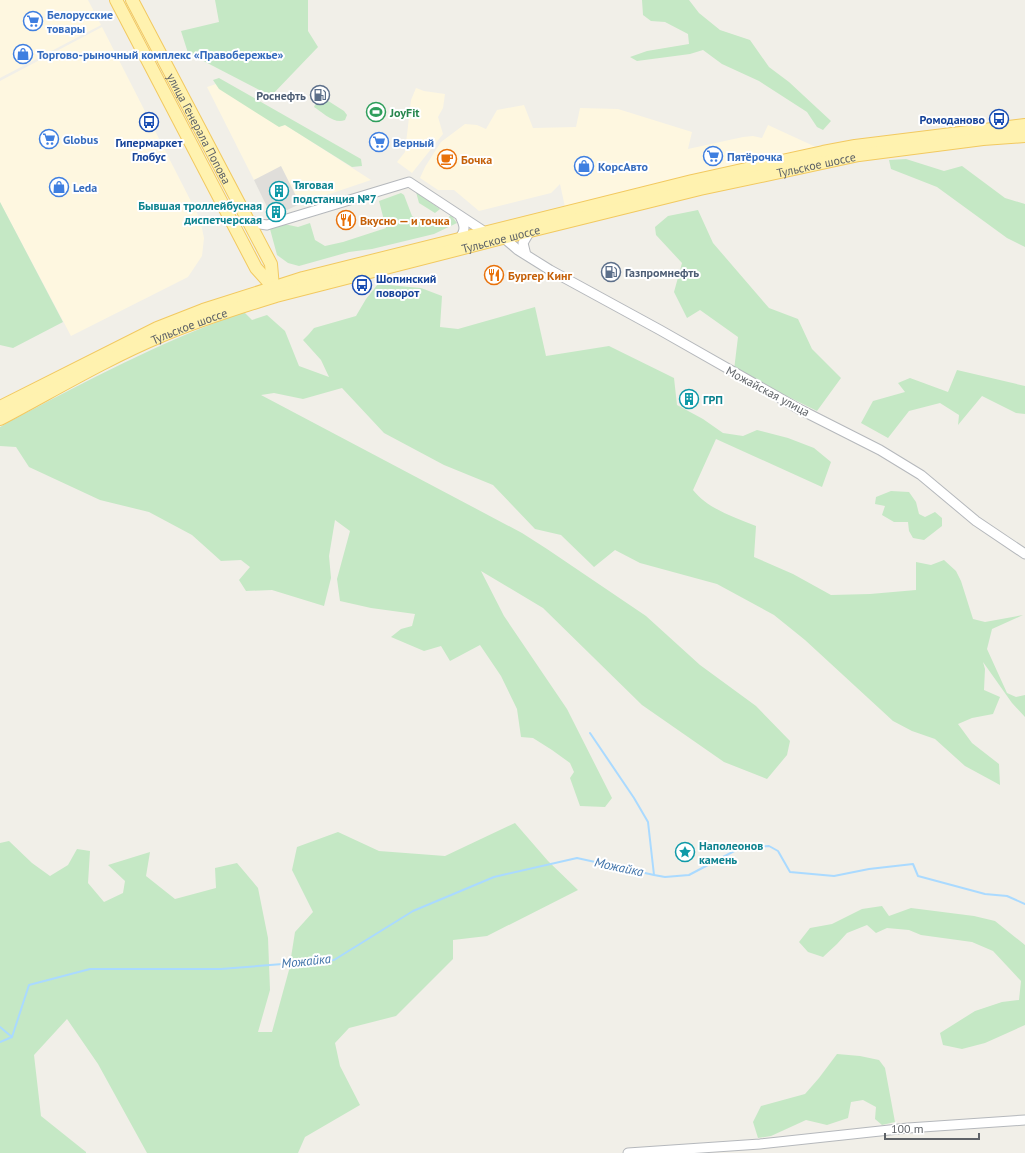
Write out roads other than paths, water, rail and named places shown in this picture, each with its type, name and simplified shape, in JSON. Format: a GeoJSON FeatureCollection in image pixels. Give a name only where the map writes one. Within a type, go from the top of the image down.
{"type":"FeatureCollection","features":[{"type":"Feature","properties":{"kind":"main road","name":"улица Генерала Попова"},"geometry":{"type":"LineString","coordinates":[[116,0],[257,270],[274,291]]}},
{"type":"Feature","properties":{"kind":"main road","name":"улица Генерала Попова"},"geometry":{"type":"LineString","coordinates":[[132,0],[271,264],[274,291]]}},
{"type":"Feature","properties":{"kind":"main road","name":"Тульское шоссе"},"geometry":{"type":"LineString","coordinates":[[0,419],[118,356],[161,336],[245,305],[303,278],[692,180],[855,146],[1025,125]]}},
{"type":"Feature","properties":{"kind":"main road","name":"Тульское шоссе"},"geometry":{"type":"LineString","coordinates":[[0,407],[157,328],[245,296],[274,291],[504,238],[700,189],[859,155],[983,139],[1025,136]]}},
{"type":"Feature","properties":{"kind":"main road"},"geometry":{"type":"LineString","coordinates":[[243,244],[256,236]]}},
{"type":"Feature","properties":{"kind":"main road"},"geometry":{"type":"LineString","coordinates":[[271,264],[284,277],[294,279],[303,278]]}},
{"type":"Feature","properties":{"kind":"main road"},"geometry":{"type":"LineString","coordinates":[[245,296],[252,289],[256,279],[257,270]]}},
{"type":"Feature","properties":{"kind":"street"},"geometry":{"type":"LineString","coordinates":[[248,220],[267,225],[409,182],[485,232]]}},
{"type":"Feature","properties":{"kind":"street"},"geometry":{"type":"LineString","coordinates":[[458,239],[463,233],[464,229],[460,216]]}},
{"type":"Feature","properties":{"kind":"street"},"geometry":{"type":"LineString","coordinates":[[526,255],[523,243],[530,231]]}},
{"type":"Feature","properties":{"kind":"street","name":"Можайская улица"},"geometry":{"type":"LineString","coordinates":[[504,238],[526,255],[550,270],[660,330],[799,409],[880,450],[921,475],[976,521],[1025,554]]}},
{"type":"Feature","properties":{"kind":"street"},"geometry":{"type":"LineString","coordinates":[[628,1153],[760,1144],[908,1128],[1025,1120]]}},
{"type":"Feature","properties":{"kind":"waterway"},"geometry":{"type":"LineString","coordinates":[[590,733],[634,798],[648,822],[654,875],[665,877],[689,875],[740,848],[769,846],[778,851],[790,872],[834,876],[869,869],[913,864],[918,876],[985,894],[1007,896],[1025,904]]}},
{"type":"Feature","properties":{"kind":"waterway","name":"Можайка"},"geometry":{"type":"LineString","coordinates":[[0,1042],[12,1037],[29,985],[90,969],[221,969],[334,960],[413,911],[494,877],[577,858],[654,875]]}},
{"type":"Feature","properties":{"kind":"waterway"},"geometry":{"type":"LineString","coordinates":[[0,1027],[12,1037]]}},
{"type":"Feature","properties":{"kind":"place","name":"Белорусские товары"},"geometry":{"type":"Point","coordinates":[33,21]}},
{"type":"Feature","properties":{"kind":"place","name":"Торгово-рыночный комплекс «Правобережье»"},"geometry":{"type":"Point","coordinates":[23,54]}},
{"type":"Feature","properties":{"kind":"place","name":"Роснефть"},"geometry":{"type":"Point","coordinates":[320,95]}},
{"type":"Feature","properties":{"kind":"place","name":"JoyFit"},"geometry":{"type":"Point","coordinates":[376,112]}},
{"type":"Feature","properties":{"kind":"place","name":"Ромоданово"},"geometry":{"type":"Point","coordinates":[999,119]}},
{"type":"Feature","properties":{"kind":"place","name":"Гипермаркет Глобус"},"geometry":{"type":"Point","coordinates":[149,122]}},
{"type":"Feature","properties":{"kind":"place","name":"Globus"},"geometry":{"type":"Point","coordinates":[49,139]}},
{"type":"Feature","properties":{"kind":"place","name":"Верный"},"geometry":{"type":"Point","coordinates":[379,142]}},
{"type":"Feature","properties":{"kind":"place","name":"Пятёрочка"},"geometry":{"type":"Point","coordinates":[713,156]}},
{"type":"Feature","properties":{"kind":"place","name":"Бочка"},"geometry":{"type":"Point","coordinates":[447,159]}},
{"type":"Feature","properties":{"kind":"place","name":"КорсАвто"},"geometry":{"type":"Point","coordinates":[584,166]}},
{"type":"Feature","properties":{"kind":"place","name":"Leda"},"geometry":{"type":"Point","coordinates":[59,187]}},
{"type":"Feature","properties":{"kind":"place","name":"Тяговая подстанция №7"},"geometry":{"type":"Point","coordinates":[279,191]}},
{"type":"Feature","properties":{"kind":"place","name":"Бывшая троллейбусная диспетчерская"},"geometry":{"type":"Point","coordinates":[276,212]}},
{"type":"Feature","properties":{"kind":"place","name":"Вкусно — и точка"},"geometry":{"type":"Point","coordinates":[346,220]}},
{"type":"Feature","properties":{"kind":"place","name":"Газпромнефть"},"geometry":{"type":"Point","coordinates":[611,272]}},
{"type":"Feature","properties":{"kind":"place","name":"Бургер Кинг"},"geometry":{"type":"Point","coordinates":[494,275]}},
{"type":"Feature","properties":{"kind":"place","name":"Шопинский поворот"},"geometry":{"type":"Point","coordinates":[362,285]}},
{"type":"Feature","properties":{"kind":"place","name":"ГРП"},"geometry":{"type":"Point","coordinates":[689,399]}},
{"type":"Feature","properties":{"kind":"place","name":"Наполеонов камень"},"geometry":{"type":"Point","coordinates":[685,852]}}]}
